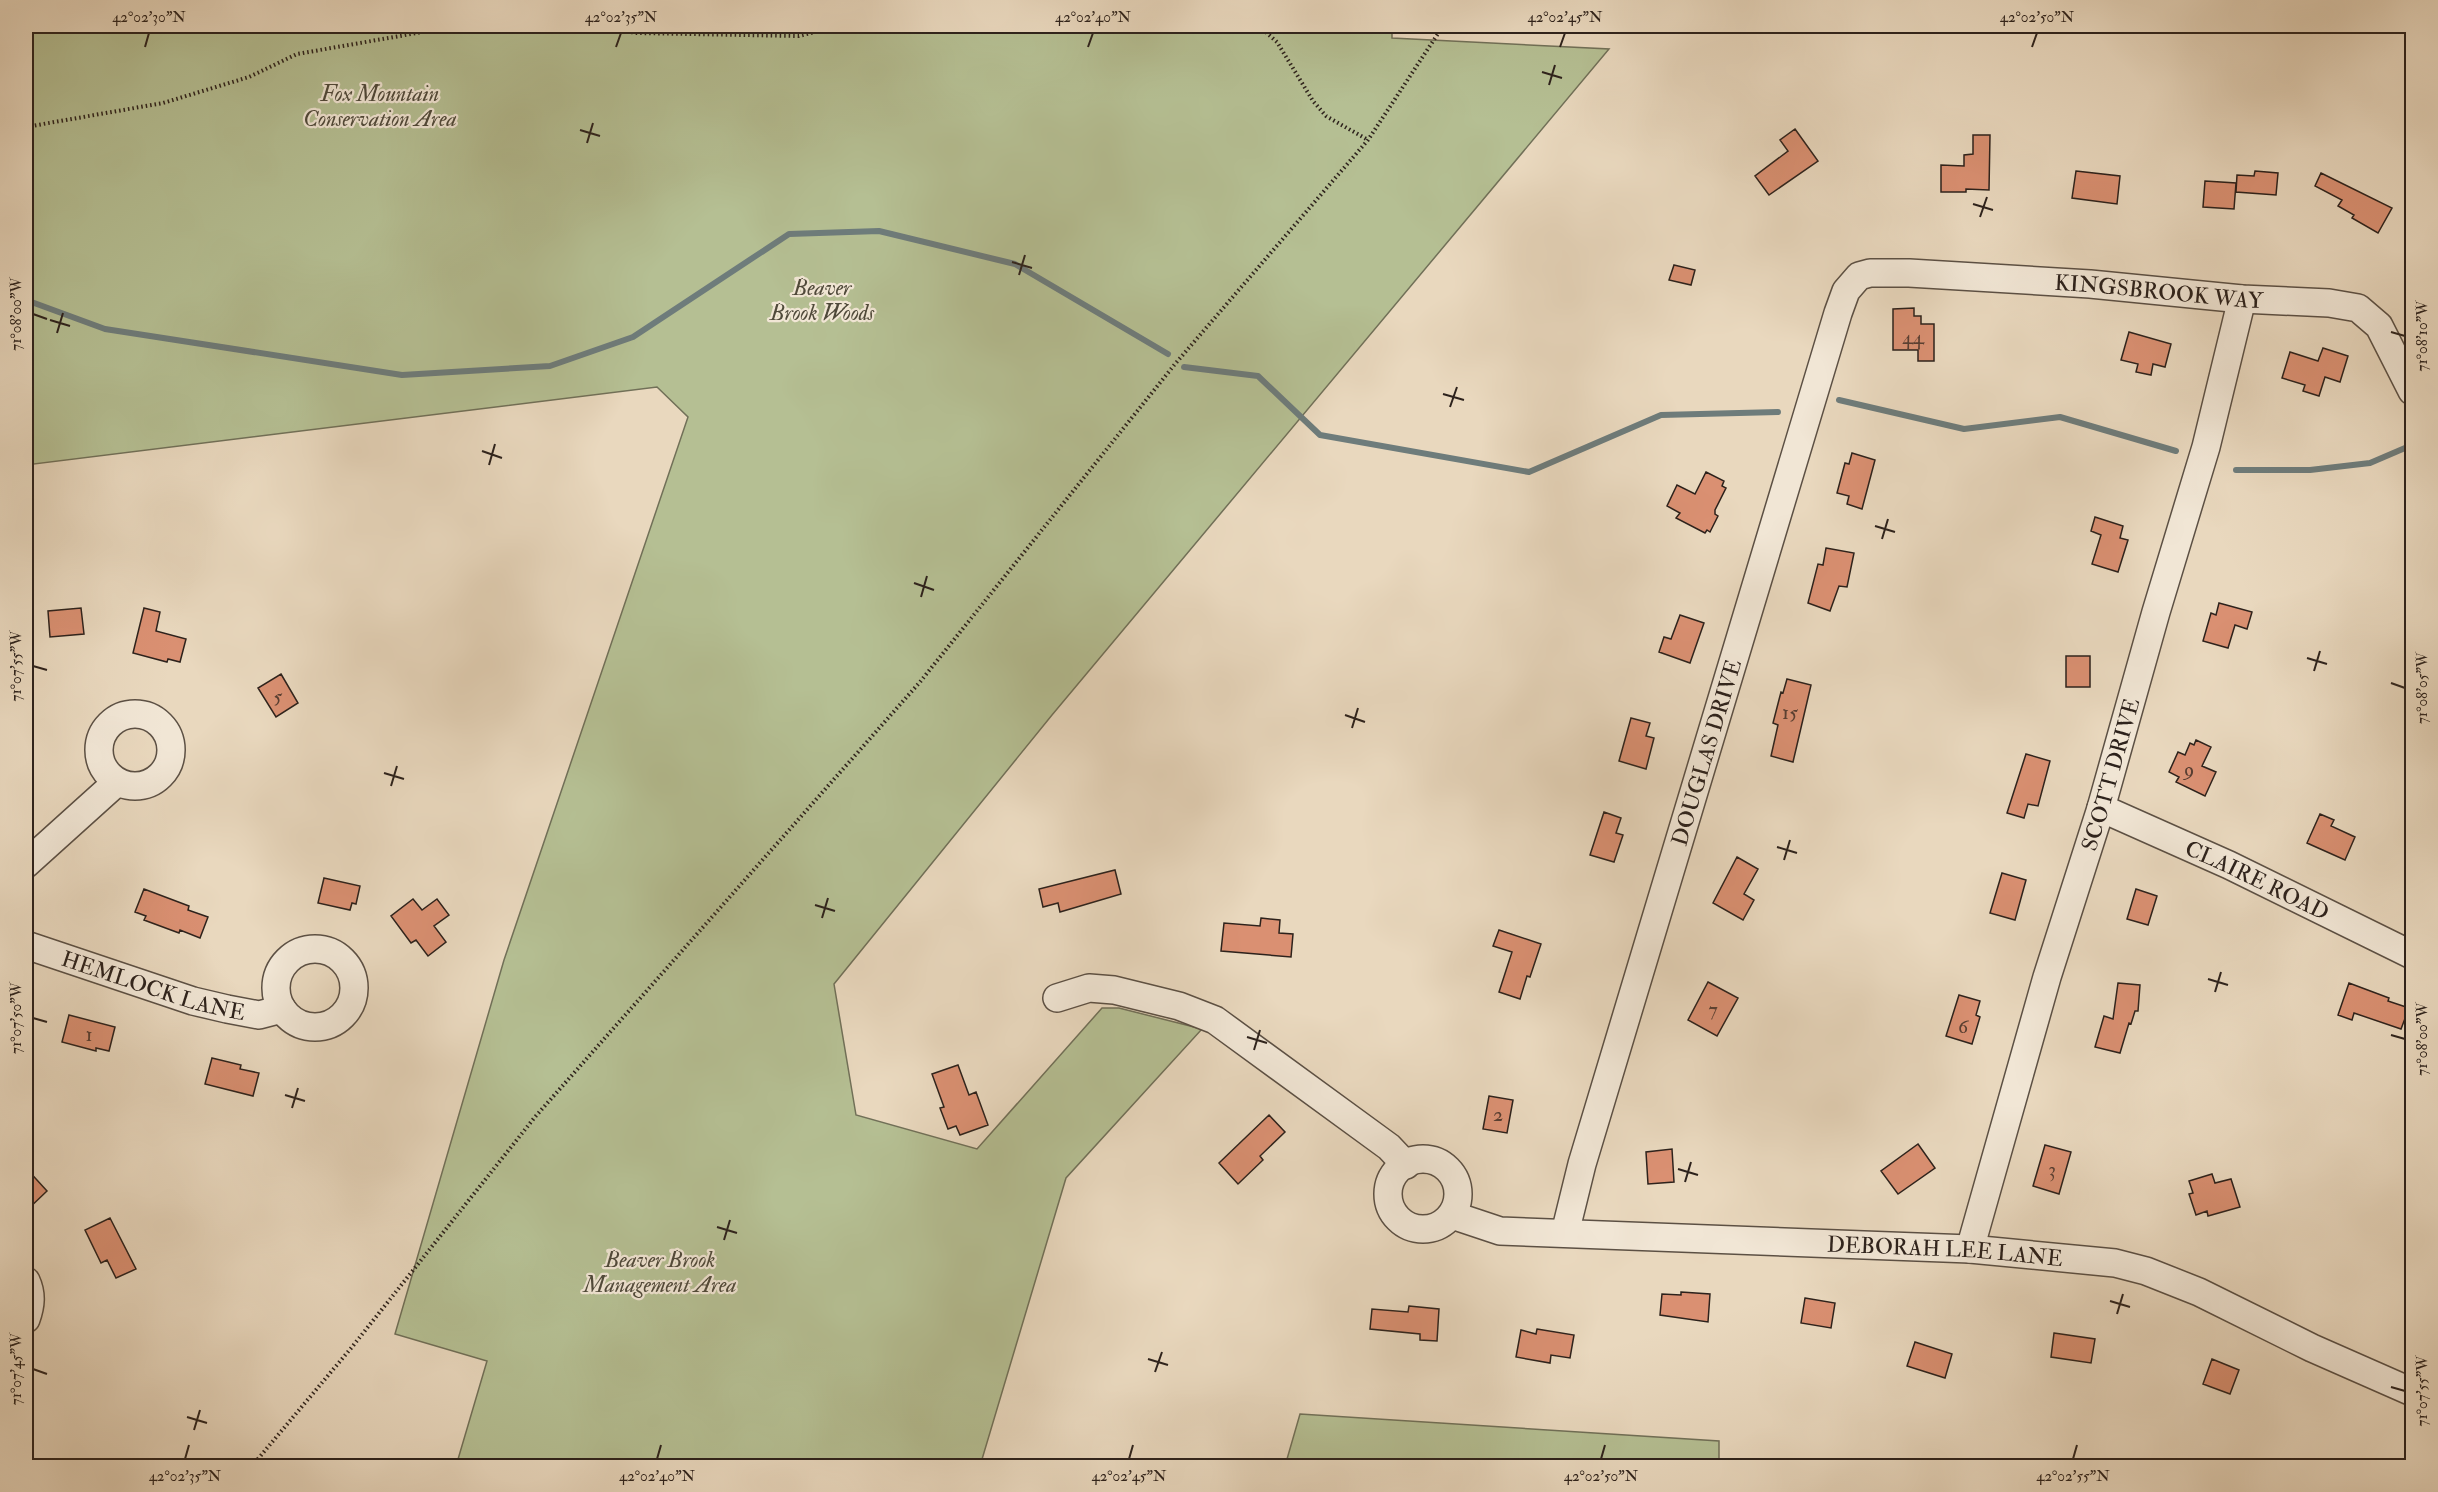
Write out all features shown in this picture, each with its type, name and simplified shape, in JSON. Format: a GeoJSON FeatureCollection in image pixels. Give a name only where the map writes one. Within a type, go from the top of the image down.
{"type":"FeatureCollection","features":[{"type":"Feature","properties":{"kind":"street","name":"KINGSBROOK WAY"},"geometry":{"type":"LineString","coordinates":[[1859,276],[1870,273],[1909,273],[2090,285],[2242,299],[2329,303],[2358,308],[2379,326],[2412,391]]}},
{"type":"Feature","properties":{"kind":"street","name":"DOUGLAS DRIVE"},"geometry":{"type":"LineString","coordinates":[[1565,1233],[1582,1164],[1835,325],[1846,291],[1859,276]]}},
{"type":"Feature","properties":{"kind":"street","name":"SCOTT DRIVE"},"geometry":{"type":"LineString","coordinates":[[1970,1248],[2047,977],[2101,808],[2156,612],[2206,447],[2242,299]]}},
{"type":"Feature","properties":{"kind":"street"},"geometry":{"type":"LineString","coordinates":[[26,864],[117,782]]}},
{"type":"Feature","properties":{"kind":"street","name":"CLAIRE ROAD"},"geometry":{"type":"LineString","coordinates":[[2101,808],[2229,865],[2412,955]]}},
{"type":"Feature","properties":{"kind":"street","name":"HEMLOCK LANE"},"geometry":{"type":"LineString","coordinates":[[26,945],[193,1001],[227,1010],[259,1015],[282,1009]]}},
{"type":"Feature","properties":{"kind":"street"},"geometry":{"type":"LineString","coordinates":[[1057,998],[1089,988],[1107,989],[1179,1006],[1215,1020],[1234,1031],[1389,1147],[1406,1165]]}},
{"type":"Feature","properties":{"kind":"street"},"geometry":{"type":"LineString","coordinates":[[1422,1159],[1433,1160],[1443,1165],[1451,1173],[1457,1183],[1457,1205],[1452,1215],[1444,1223],[1424,1230],[1408,1226],[1399,1220],[1392,1210],[1389,1187],[1394,1176],[1406,1165],[1422,1159]]}},
{"type":"Feature","properties":{"kind":"street","name":"DEBORAH LEE LANE"},"geometry":{"type":"LineString","coordinates":[[1452,1215],[1500,1231],[1970,1248],[2115,1263],[2146,1271],[2199,1292],[2312,1348],[2412,1392]]}},
{"type":"Feature","properties":{"kind":"street"},"geometry":{"type":"LineString","coordinates":[[26,1281],[30,1295],[30,1308],[26,1318]]}},
{"type":"Feature","properties":{"kind":"path"},"geometry":{"type":"LineString","coordinates":[[26,127],[163,103],[249,77],[297,54],[457,26]]}},
{"type":"Feature","properties":{"kind":"path"},"geometry":{"type":"LineString","coordinates":[[604,26],[636,33],[799,36],[839,26]]}},
{"type":"Feature","properties":{"kind":"path"},"geometry":{"type":"LineString","coordinates":[[1259,26],[1277,42],[1313,101],[1326,116],[1368,140]]}},
{"type":"Feature","properties":{"kind":"path"},"geometry":{"type":"LineString","coordinates":[[252,1467],[352,1347],[535,1117],[920,682],[1175,364],[1368,140],[1443,26]]}},
{"type":"Feature","properties":{"kind":"green space"},"geometry":{"type":"Polygon","coordinates":[[[26,26],[1392,26],[1392,38],[1609,49],[1052,715],[834,984],[856,1115],[977,1149],[1102,1008],[1119,1008],[1202,1029],[1066,1178],[980,1466],[456,1466],[487,1361],[395,1334],[504,960],[688,417],[657,387],[26,465],[26,26]]]}},
{"type":"Feature","properties":{"kind":"green space"},"geometry":{"type":"Polygon","coordinates":[[[1300,1414],[1719,1441],[1719,1466],[1285,1466],[1300,1414]]]}},
{"type":"Feature","properties":{"kind":"building"},"geometry":{"type":"Polygon","coordinates":[[[1795,129],[1818,161],[1769,195],[1755,176],[1788,151],[1780,140],[1795,129]]]}},
{"type":"Feature","properties":{"kind":"building"},"geometry":{"type":"Polygon","coordinates":[[[1973,135],[1990,135],[1989,190],[1966,189],[1966,192],[1941,192],[1941,165],[1964,166],[1964,155],[1973,154],[1973,135]]]}},
{"type":"Feature","properties":{"kind":"building"},"geometry":{"type":"Polygon","coordinates":[[[2076,171],[2120,176],[2117,204],[2072,198],[2076,171]]]}},
{"type":"Feature","properties":{"kind":"building"},"geometry":{"type":"Polygon","coordinates":[[[2255,171],[2278,173],[2276,195],[2236,192],[2237,175],[2254,176],[2255,171]]]}},
{"type":"Feature","properties":{"kind":"building"},"geometry":{"type":"Polygon","coordinates":[[[2321,173],[2392,208],[2378,233],[2352,218],[2354,215],[2338,206],[2342,200],[2315,186],[2321,173]]]}},
{"type":"Feature","properties":{"kind":"building"},"geometry":{"type":"Polygon","coordinates":[[[2205,181],[2236,183],[2234,209],[2203,207],[2205,181]]]}},
{"type":"Feature","properties":{"kind":"building"},"geometry":{"type":"Polygon","coordinates":[[[1674,265],[1695,270],[1691,285],[1669,280],[1674,265]]]}},
{"type":"Feature","properties":{"kind":"building"},"geometry":{"type":"Polygon","coordinates":[[[1914,308],[1914,316],[1921,316],[1921,324],[1934,324],[1934,361],[1918,361],[1918,350],[1893,350],[1893,309],[1914,308]]]}},
{"type":"Feature","properties":{"kind":"building"},"geometry":{"type":"Polygon","coordinates":[[[2129,332],[2171,344],[2165,367],[2153,364],[2151,375],[2136,372],[2138,364],[2121,360],[2129,332]]]}},
{"type":"Feature","properties":{"kind":"building"},"geometry":{"type":"Polygon","coordinates":[[[2323,348],[2348,356],[2340,382],[2325,377],[2319,396],[2303,391],[2305,385],[2282,378],[2290,352],[2318,361],[2323,348]]]}},
{"type":"Feature","properties":{"kind":"building"},"geometry":{"type":"Polygon","coordinates":[[[1852,453],[1875,460],[1862,509],[1847,504],[1849,496],[1837,493],[1845,463],[1849,464],[1852,453]]]}},
{"type":"Feature","properties":{"kind":"building"},"geometry":{"type":"Polygon","coordinates":[[[1706,472],[1724,481],[1722,486],[1726,488],[1715,510],[1718,516],[1710,532],[1707,530],[1705,533],[1676,518],[1680,513],[1667,506],[1677,485],[1695,494],[1706,472]]]}},
{"type":"Feature","properties":{"kind":"building"},"geometry":{"type":"Polygon","coordinates":[[[2095,517],[2123,526],[2120,538],[2128,540],[2118,572],[2092,564],[2101,535],[2091,531],[2095,517]]]}},
{"type":"Feature","properties":{"kind":"building"},"geometry":{"type":"Polygon","coordinates":[[[1826,548],[1854,553],[1847,587],[1839,586],[1830,611],[1808,603],[1818,564],[1823,565],[1826,548]]]}},
{"type":"Feature","properties":{"kind":"building"},"geometry":{"type":"Polygon","coordinates":[[[2219,603],[2252,612],[2247,629],[2235,625],[2228,648],[2203,641],[2211,613],[2216,615],[2219,603]]]}},
{"type":"Feature","properties":{"kind":"building"},"geometry":{"type":"Polygon","coordinates":[[[81,608],[84,634],[50,637],[48,611],[81,608]]]}},
{"type":"Feature","properties":{"kind":"building"},"geometry":{"type":"Polygon","coordinates":[[[144,608],[160,612],[156,631],[186,639],[180,662],[168,659],[167,662],[133,653],[144,608]]]}},
{"type":"Feature","properties":{"kind":"building"},"geometry":{"type":"Polygon","coordinates":[[[1680,615],[1704,623],[1690,663],[1659,652],[1664,637],[1671,639],[1680,615]]]}},
{"type":"Feature","properties":{"kind":"building"},"geometry":{"type":"Polygon","coordinates":[[[2066,656],[2090,656],[2090,687],[2066,687],[2066,656]]]}},
{"type":"Feature","properties":{"kind":"building"},"geometry":{"type":"Polygon","coordinates":[[[281,674],[298,703],[276,717],[258,688],[281,674]]]}},
{"type":"Feature","properties":{"kind":"building"},"geometry":{"type":"Polygon","coordinates":[[[1787,679],[1811,685],[1793,762],[1771,756],[1778,725],[1773,723],[1787,679]]]}},
{"type":"Feature","properties":{"kind":"building"},"geometry":{"type":"Polygon","coordinates":[[[1631,718],[1650,723],[1646,736],[1654,738],[1646,769],[1619,761],[1631,718]]]}},
{"type":"Feature","properties":{"kind":"building"},"geometry":{"type":"Polygon","coordinates":[[[2196,740],[2211,747],[2202,766],[2216,772],[2205,796],[2176,782],[2179,777],[2169,772],[2178,752],[2185,755],[2190,743],[2194,745],[2196,740]]]}},
{"type":"Feature","properties":{"kind":"building"},"geometry":{"type":"Polygon","coordinates":[[[2026,754],[2050,761],[2038,806],[2028,804],[2024,818],[2007,813],[2026,754]]]}},
{"type":"Feature","properties":{"kind":"building"},"geometry":{"type":"Polygon","coordinates":[[[1604,812],[1621,818],[1616,833],[1623,835],[1614,862],[1590,855],[1604,812]]]}},
{"type":"Feature","properties":{"kind":"building"},"geometry":{"type":"Polygon","coordinates":[[[2320,814],[2334,820],[2331,826],[2355,837],[2345,860],[2307,843],[2320,814]]]}},
{"type":"Feature","properties":{"kind":"building"},"geometry":{"type":"Polygon","coordinates":[[[1737,857],[1758,869],[1744,894],[1754,900],[1743,920],[1713,903],[1737,857]]]}},
{"type":"Feature","properties":{"kind":"building"},"geometry":{"type":"Polygon","coordinates":[[[1115,870],[1121,894],[1060,912],[1058,903],[1043,907],[1039,889],[1115,870]]]}},
{"type":"Feature","properties":{"kind":"building"},"geometry":{"type":"Polygon","coordinates":[[[2002,873],[2026,880],[2015,920],[1990,913],[2002,873]]]}},
{"type":"Feature","properties":{"kind":"building"},"geometry":{"type":"Polygon","coordinates":[[[324,878],[360,886],[356,904],[352,903],[350,910],[318,903],[324,878]]]}},
{"type":"Feature","properties":{"kind":"building"},"geometry":{"type":"Polygon","coordinates":[[[144,889],[189,906],[188,910],[208,917],[200,938],[144,920],[146,916],[135,912],[144,889]]]}},
{"type":"Feature","properties":{"kind":"building"},"geometry":{"type":"Polygon","coordinates":[[[2136,889],[2157,896],[2148,925],[2127,919],[2136,889]]]}},
{"type":"Feature","properties":{"kind":"building"},"geometry":{"type":"Polygon","coordinates":[[[413,899],[422,910],[437,899],[449,915],[434,926],[446,942],[428,956],[416,940],[411,943],[391,916],[413,899]]]}},
{"type":"Feature","properties":{"kind":"building"},"geometry":{"type":"Polygon","coordinates":[[[1261,918],[1280,920],[1279,933],[1293,934],[1291,957],[1221,951],[1224,923],[1260,926],[1261,918]]]}},
{"type":"Feature","properties":{"kind":"building"},"geometry":{"type":"Polygon","coordinates":[[[1499,930],[1541,944],[1520,999],[1499,992],[1512,952],[1493,946],[1499,930]]]}},
{"type":"Feature","properties":{"kind":"building"},"geometry":{"type":"Polygon","coordinates":[[[1708,982],[1738,998],[1717,1036],[1688,1020],[1708,982]]]}},
{"type":"Feature","properties":{"kind":"building"},"geometry":{"type":"Polygon","coordinates":[[[2118,983],[2140,985],[2138,1011],[2135,1011],[2131,1024],[2129,1023],[2120,1053],[2095,1047],[2104,1016],[2113,1019],[2118,983]]]}},
{"type":"Feature","properties":{"kind":"building"},"geometry":{"type":"Polygon","coordinates":[[[2349,983],[2409,1008],[2401,1029],[2354,1013],[2352,1020],[2338,1015],[2349,983]]]}},
{"type":"Feature","properties":{"kind":"building"},"geometry":{"type":"Polygon","coordinates":[[[1959,995],[1980,1001],[1976,1015],[1980,1017],[1972,1044],[1946,1036],[1959,995]]]}},
{"type":"Feature","properties":{"kind":"building"},"geometry":{"type":"Polygon","coordinates":[[[69,1015],[115,1027],[109,1051],[96,1048],[96,1051],[62,1042],[69,1015]]]}},
{"type":"Feature","properties":{"kind":"building"},"geometry":{"type":"Polygon","coordinates":[[[212,1058],[241,1065],[240,1069],[259,1073],[253,1096],[205,1084],[212,1058]]]}},
{"type":"Feature","properties":{"kind":"building"},"geometry":{"type":"Polygon","coordinates":[[[958,1065],[969,1095],[976,1092],[988,1125],[960,1135],[956,1126],[948,1129],[940,1108],[944,1107],[932,1074],[958,1065]]]}},
{"type":"Feature","properties":{"kind":"building"},"geometry":{"type":"Polygon","coordinates":[[[1489,1096],[1513,1100],[1507,1133],[1483,1129],[1489,1096]]]}},
{"type":"Feature","properties":{"kind":"building"},"geometry":{"type":"Polygon","coordinates":[[[1269,1115],[1285,1132],[1260,1156],[1263,1160],[1238,1184],[1219,1163],[1269,1115]]]}},
{"type":"Feature","properties":{"kind":"building"},"geometry":{"type":"Polygon","coordinates":[[[1918,1144],[1935,1168],[1898,1194],[1881,1171],[1918,1144]]]}},
{"type":"Feature","properties":{"kind":"building"},"geometry":{"type":"Polygon","coordinates":[[[2045,1145],[2071,1152],[2059,1194],[2033,1186],[2045,1145]]]}},
{"type":"Feature","properties":{"kind":"building"},"geometry":{"type":"Polygon","coordinates":[[[1672,1149],[1674,1182],[1648,1184],[1646,1152],[1672,1149]]]}},
{"type":"Feature","properties":{"kind":"building"},"geometry":{"type":"Polygon","coordinates":[[[26,1168],[47,1191],[26,1211],[26,1168]]]}},
{"type":"Feature","properties":{"kind":"building"},"geometry":{"type":"Polygon","coordinates":[[[2212,1174],[2215,1183],[2231,1179],[2240,1207],[2208,1216],[2207,1211],[2196,1215],[2189,1194],[2193,1193],[2189,1181],[2212,1174]]]}},
{"type":"Feature","properties":{"kind":"building"},"geometry":{"type":"Polygon","coordinates":[[[110,1218],[136,1269],[116,1278],[107,1260],[101,1263],[85,1230],[110,1218]]]}},
{"type":"Feature","properties":{"kind":"building"},"geometry":{"type":"Polygon","coordinates":[[[1681,1292],[1710,1294],[1708,1322],[1660,1315],[1662,1294],[1681,1295],[1681,1292]]]}},
{"type":"Feature","properties":{"kind":"building"},"geometry":{"type":"Polygon","coordinates":[[[1805,1298],[1835,1303],[1831,1328],[1801,1323],[1805,1298]]]}},
{"type":"Feature","properties":{"kind":"building"},"geometry":{"type":"Polygon","coordinates":[[[1409,1306],[1439,1309],[1437,1341],[1420,1340],[1420,1334],[1370,1329],[1372,1309],[1408,1312],[1409,1306]]]}},
{"type":"Feature","properties":{"kind":"building"},"geometry":{"type":"Polygon","coordinates":[[[1537,1329],[1574,1335],[1570,1358],[1551,1355],[1550,1363],[1516,1357],[1521,1330],[1536,1334],[1537,1329]]]}},
{"type":"Feature","properties":{"kind":"building"},"geometry":{"type":"Polygon","coordinates":[[[2054,1333],[2095,1339],[2091,1363],[2051,1357],[2054,1333]]]}},
{"type":"Feature","properties":{"kind":"building"},"geometry":{"type":"Polygon","coordinates":[[[1915,1342],[1952,1354],[1945,1378],[1907,1366],[1915,1342]]]}},
{"type":"Feature","properties":{"kind":"building"},"geometry":{"type":"Polygon","coordinates":[[[2212,1359],[2239,1370],[2230,1394],[2203,1384],[2212,1359]]]}},
{"type":"Feature","properties":{"kind":"waterway"},"geometry":{"type":"LineString","coordinates":[[26,300],[105,329],[402,375],[550,366],[633,337],[789,234],[879,231],[1015,264],[1168,354]]}},
{"type":"Feature","properties":{"kind":"waterway"},"geometry":{"type":"LineString","coordinates":[[1184,367],[1258,376],[1320,435],[1529,472],[1661,415],[1778,412]]}},
{"type":"Feature","properties":{"kind":"waterway"},"geometry":{"type":"LineString","coordinates":[[1839,400],[1964,429],[2060,417],[2176,451]]}},
{"type":"Feature","properties":{"kind":"waterway"},"geometry":{"type":"LineString","coordinates":[[2236,470],[2310,470],[2370,463],[2412,445]]}},
{"type":"Feature","properties":{"kind":"park label","name":"Fox Mountain Conservation Area"},"geometry":{"type":"Point","coordinates":[380,106]}},
{"type":"Feature","properties":{"kind":"park label","name":"Beaver Brook Woods"},"geometry":{"type":"Point","coordinates":[822,300]}},
{"type":"Feature","properties":{"kind":"park label","name":"Beaver Brook Management Area"},"geometry":{"type":"Point","coordinates":[660,1272]}}]}
